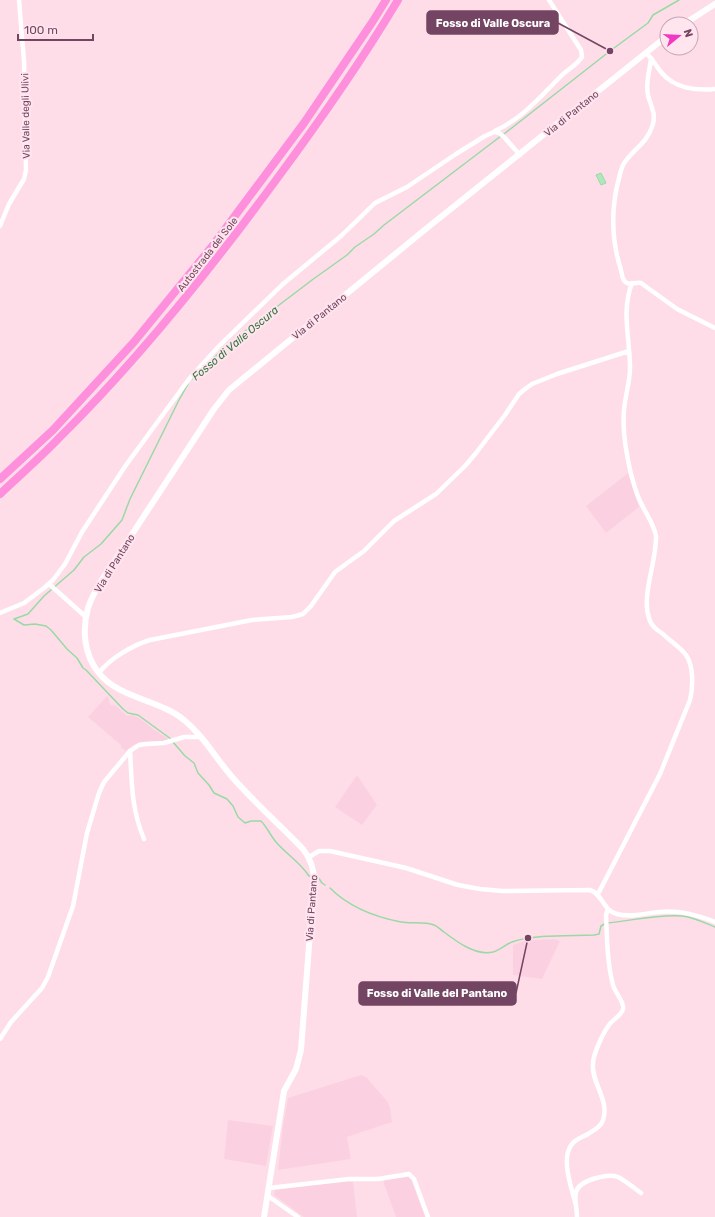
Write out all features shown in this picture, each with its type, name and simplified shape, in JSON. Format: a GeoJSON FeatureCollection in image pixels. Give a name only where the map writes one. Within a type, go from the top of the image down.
{"type":"FeatureCollection","features":[{"type":"Feature","properties":{"kind":"highway","name":"Autostrada del Sole"},"geometry":{"type":"LineString","coordinates":[[0,479],[53,430],[134,342],[214,244],[304,123],[386,0]]}},
{"type":"Feature","properties":{"kind":"highway","name":"Autostrada del Sole"},"geometry":{"type":"LineString","coordinates":[[0,494],[61,437],[142,350],[224,250],[312,131],[380,30],[398,0]]}},
{"type":"Feature","properties":{"kind":"street","name":"Via Valle degli Ulivi"},"geometry":{"type":"LineString","coordinates":[[0,226],[9,204],[24,179],[26,170],[24,61],[19,0]]}},
{"type":"Feature","properties":{"kind":"street"},"geometry":{"type":"LineString","coordinates":[[0,613],[24,603],[49,584],[62,568],[82,532],[130,460],[189,379],[220,344],[282,284],[341,236],[373,205],[411,184],[456,154],[510,124],[545,94],[582,57],[583,54],[581,50],[550,0]]}},
{"type":"Feature","properties":{"kind":"street"},"geometry":{"type":"LineString","coordinates":[[696,16],[715,4]]}},
{"type":"Feature","properties":{"kind":"street","name":"Via di Pantano"},"geometry":{"type":"LineString","coordinates":[[264,1217],[284,1091],[296,1068],[301,1050],[306,1004],[314,875],[313,867],[309,857],[300,846],[235,780],[188,723],[177,715],[122,690],[110,683],[99,673],[91,661],[85,637],[86,617],[90,605],[96,591],[223,396],[427,228],[659,42]]}},
{"type":"Feature","properties":{"kind":"street"},"geometry":{"type":"LineString","coordinates":[[646,53],[664,76],[675,84],[696,89],[715,89]]}},
{"type":"Feature","properties":{"kind":"street"},"geometry":{"type":"LineString","coordinates":[[651,58],[647,92],[654,112],[653,123],[645,141],[627,160],[622,168],[616,192],[614,209],[613,234],[617,257],[624,280],[627,283],[640,283],[677,309],[715,328]]}},
{"type":"Feature","properties":{"kind":"street"},"geometry":{"type":"LineString","coordinates":[[494,132],[502,135],[520,155]]}},
{"type":"Feature","properties":{"kind":"street"},"geometry":{"type":"LineString","coordinates":[[598,894],[660,774],[690,700],[692,691],[691,669],[688,658],[653,626],[647,614],[647,598],[656,538],[652,524],[636,490],[625,443],[623,416],[630,373],[626,310],[627,299],[632,283]]}},
{"type":"Feature","properties":{"kind":"street"},"geometry":{"type":"LineString","coordinates":[[99,673],[111,660],[150,640],[252,620],[292,618],[303,614],[311,606],[335,572],[364,551],[394,521],[433,496],[461,470],[525,389],[535,383],[558,374],[629,351]]}},
{"type":"Feature","properties":{"kind":"street"},"geometry":{"type":"LineString","coordinates":[[49,584],[86,617]]}},
{"type":"Feature","properties":{"kind":"street"},"geometry":{"type":"LineString","coordinates":[[0,1039],[11,1022],[46,980],[74,902],[87,833],[100,789],[104,782],[130,751],[141,744],[164,743],[184,737],[200,737]]}},
{"type":"Feature","properties":{"kind":"street"},"geometry":{"type":"LineString","coordinates":[[130,751],[133,802],[144,839]]}},
{"type":"Feature","properties":{"kind":"street"},"geometry":{"type":"LineString","coordinates":[[309,857],[319,851],[330,850],[406,868],[458,884],[492,890],[586,890],[598,894],[608,909],[616,914],[626,915],[684,912],[715,922]]}},
{"type":"Feature","properties":{"kind":"street"},"geometry":{"type":"LineString","coordinates":[[576,1206],[567,1166],[567,1156],[570,1147],[574,1143],[597,1128],[603,1120],[604,1107],[594,1073],[594,1058],[608,1027],[624,1008],[613,985],[610,969],[606,915],[608,909]]}},
{"type":"Feature","properties":{"kind":"street"},"geometry":{"type":"LineString","coordinates":[[269,1188],[349,1179],[378,1179],[409,1174],[414,1179],[428,1217]]}},
{"type":"Feature","properties":{"kind":"street"},"geometry":{"type":"LineString","coordinates":[[577,1217],[576,1194],[578,1188],[589,1181],[601,1177],[617,1177],[641,1193]]}},
{"type":"Feature","properties":{"kind":"street"},"geometry":{"type":"LineString","coordinates":[[268,1196],[298,1217]]}},
{"type":"Feature","properties":{"kind":"shaded area"},"geometry":{"type":"Polygon","coordinates":[[[601,173],[606,183],[601,185],[596,175],[601,173]]]}},
{"type":"Feature","properties":{"kind":"shaded area"},"geometry":{"type":"Polygon","coordinates":[[[628,473],[639,507],[606,533],[586,506],[628,473]]]}},
{"type":"Feature","properties":{"kind":"shaded area"},"geometry":{"type":"Polygon","coordinates":[[[107,696],[112,706],[115,705],[127,716],[133,715],[141,719],[169,739],[167,741],[141,742],[133,745],[126,751],[121,748],[121,745],[88,717],[107,696]]]}},
{"type":"Feature","properties":{"kind":"shaded area"},"geometry":{"type":"Polygon","coordinates":[[[357,775],[377,805],[362,825],[335,807],[357,775]]]}},
{"type":"Feature","properties":{"kind":"shaded area"},"geometry":{"type":"Polygon","coordinates":[[[554,939],[560,941],[542,979],[513,975],[513,945],[524,941],[554,939]]]}},
{"type":"Feature","properties":{"kind":"shaded area"},"geometry":{"type":"Polygon","coordinates":[[[361,1075],[366,1077],[387,1101],[390,1107],[392,1122],[347,1137],[351,1159],[278,1170],[288,1098],[361,1075]]]}},
{"type":"Feature","properties":{"kind":"shaded area"},"geometry":{"type":"Polygon","coordinates":[[[228,1120],[273,1126],[266,1166],[224,1159],[228,1120]]]}},
{"type":"Feature","properties":{"kind":"shaded area"},"geometry":{"type":"Polygon","coordinates":[[[408,1177],[411,1179],[425,1217],[396,1217],[384,1181],[408,1177]]]}},
{"type":"Feature","properties":{"kind":"shaded area"},"geometry":{"type":"Polygon","coordinates":[[[347,1181],[353,1182],[357,1217],[304,1217],[274,1195],[275,1190],[347,1181]]]}},
{"type":"Feature","properties":{"kind":"waterway","name":"Fosso di Valle Oscura"},"geometry":{"type":"LineString","coordinates":[[504,134],[648,23],[653,15],[679,0]]}},
{"type":"Feature","properties":{"kind":"waterway","name":"Fosso di Valle Oscura"},"geometry":{"type":"LineString","coordinates":[[192,379],[245,331],[347,255],[355,247],[501,136]]}},
{"type":"Feature","properties":{"kind":"waterway","name":"Fosso di Valle Oscura"},"geometry":{"type":"LineString","coordinates":[[14,619],[28,614],[44,596],[74,570],[84,557],[101,544],[122,520],[130,499],[188,384]]}},
{"type":"Feature","properties":{"kind":"waterway"},"geometry":{"type":"LineString","coordinates":[[14,619],[24,625],[35,624],[46,626],[77,658],[83,668],[123,709],[128,713],[138,715],[171,739]]}},
{"type":"Feature","properties":{"kind":"waterway"},"geometry":{"type":"LineString","coordinates":[[173,742],[185,756],[194,763],[198,773],[214,793],[227,799],[233,806],[238,817],[245,823],[251,821],[261,821],[280,846],[309,876],[311,876]]}},
{"type":"Feature","properties":{"kind":"waterway"},"geometry":{"type":"LineString","coordinates":[[316,876],[325,885]]}},
{"type":"Feature","properties":{"kind":"waterway"},"geometry":{"type":"LineString","coordinates":[[330,888],[345,901],[372,914],[401,922],[426,923],[434,925],[467,947],[487,953],[496,951],[521,939],[594,935],[599,934],[601,926],[606,923],[654,917],[682,916],[699,920],[715,927]]}},
{"type":"Feature","properties":{"kind":"place","name":"Fosso di Valle Oscura"},"geometry":{"type":"Point","coordinates":[610,51]}},
{"type":"Feature","properties":{"kind":"place","name":"Fosso di Valle del Pantano"},"geometry":{"type":"Point","coordinates":[528,938]}}]}
